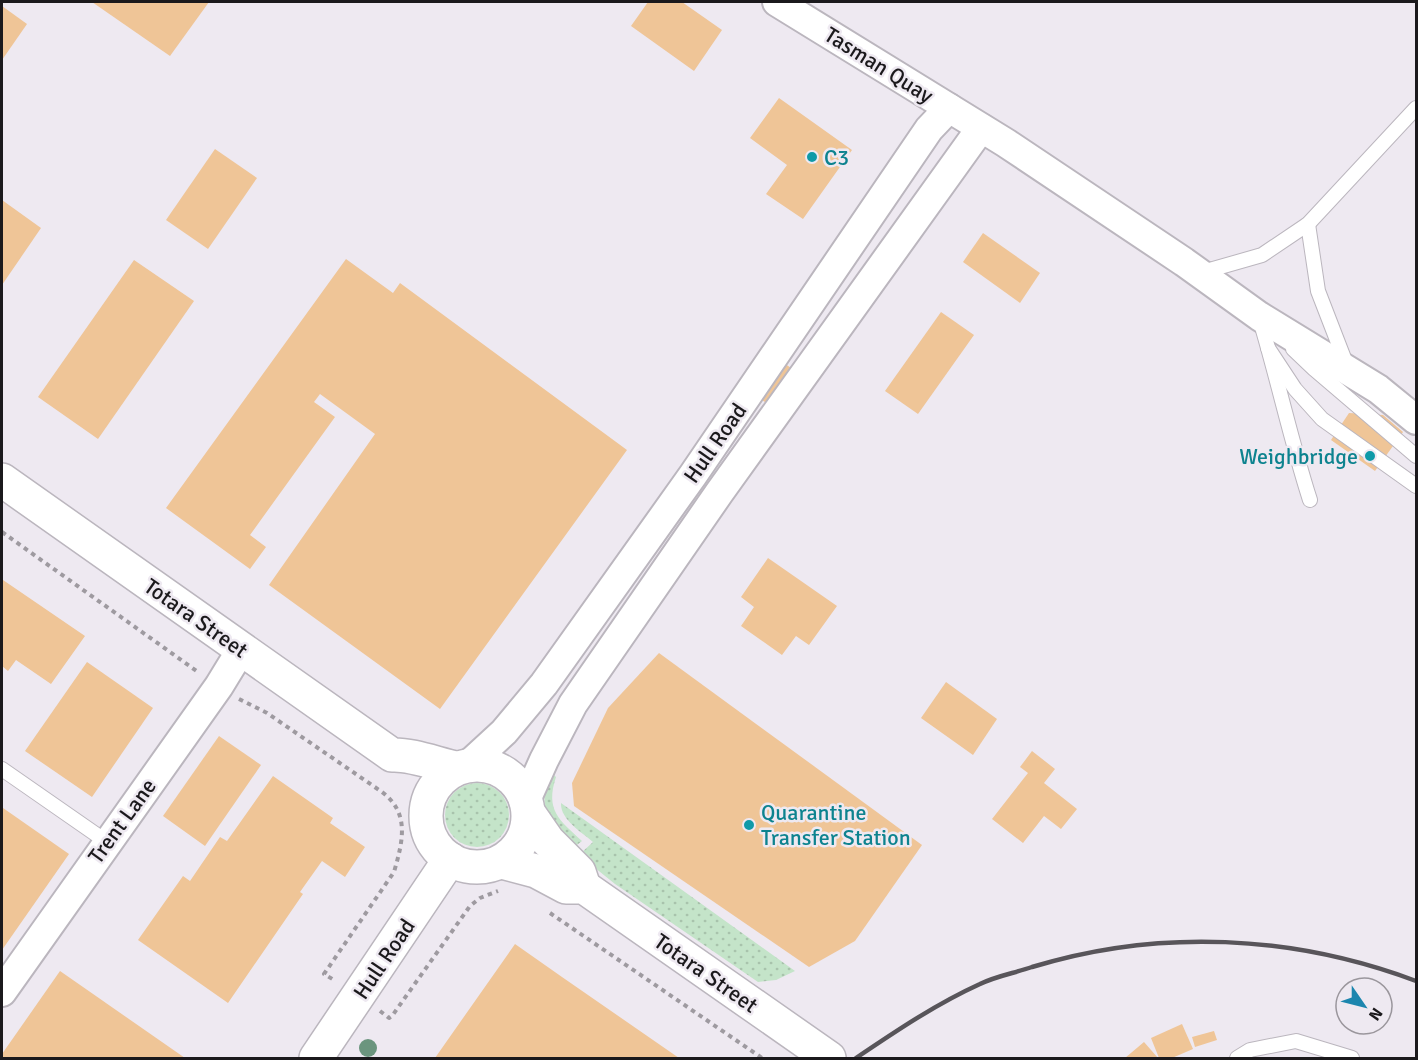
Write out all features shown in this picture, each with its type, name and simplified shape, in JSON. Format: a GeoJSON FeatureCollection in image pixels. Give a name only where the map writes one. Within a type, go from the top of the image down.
{"type":"FeatureCollection","features":[{"type":"Feature","properties":{"kind":"main road","name":"Totara Street"},"geometry":{"type":"LineString","coordinates":[[2,480],[392,755],[405,754],[420,760],[462,767]]}},
{"type":"Feature","properties":{"kind":"main road","name":"Totara Street"},"geometry":{"type":"LineString","coordinates":[[392,755],[395,768],[415,789],[426,806]]}},
{"type":"Feature","properties":{"kind":"main road"},"geometry":{"type":"LineString","coordinates":[[462,767],[490,767],[507,774],[516,781],[528,807],[525,837],[503,876],[492,866],[472,867],[450,859],[442,853],[426,823],[426,806],[434,788],[443,776],[462,767]]}},
{"type":"Feature","properties":{"kind":"main road","name":"Totara Street"},"geometry":{"type":"LineString","coordinates":[[528,807],[548,841],[579,872],[584,886],[829,1059]]}},
{"type":"Feature","properties":{"kind":"main road","name":"Hull Road"},"geometry":{"type":"LineString","coordinates":[[316,1059],[450,859]]}},
{"type":"Feature","properties":{"kind":"main road","name":"Totara Street"},"geometry":{"type":"LineString","coordinates":[[503,876],[536,871],[566,886],[584,886]]}},
{"type":"Feature","properties":{"kind":"street","name":"Tasman Quay"},"geometry":{"type":"LineString","coordinates":[[777,2],[981,128],[1199,273],[1259,316],[1378,389],[1416,420]]}},
{"type":"Feature","properties":{"kind":"street","name":"Hull Road"},"geometry":{"type":"LineString","coordinates":[[462,767],[504,732],[544,684],[687,484],[929,129],[949,108]]}},
{"type":"Feature","properties":{"kind":"street","name":"Hull Road"},"geometry":{"type":"LineString","coordinates":[[528,807],[544,760],[573,704],[719,493],[981,128]]}},
{"type":"Feature","properties":{"kind":"street","name":"Trent Lane"},"geometry":{"type":"LineString","coordinates":[[2,992],[57,928],[242,650]]}},
{"type":"Feature","properties":{"kind":"lane"},"geometry":{"type":"LineString","coordinates":[[1199,273],[1262,255],[1308,224],[1416,108]]}},
{"type":"Feature","properties":{"kind":"lane"},"geometry":{"type":"LineString","coordinates":[[1308,224],[1318,291],[1348,371]]}},
{"type":"Feature","properties":{"kind":"lane"},"geometry":{"type":"LineString","coordinates":[[1259,316],[1283,400],[1292,443],[1310,500]]}},
{"type":"Feature","properties":{"kind":"lane"},"geometry":{"type":"LineString","coordinates":[[1259,316],[1314,369],[1416,456]]}},
{"type":"Feature","properties":{"kind":"lane"},"geometry":{"type":"LineString","coordinates":[[1268,348],[1295,389],[1322,419],[1416,486]]}},
{"type":"Feature","properties":{"kind":"lane"},"geometry":{"type":"LineString","coordinates":[[2,769],[105,854]]}},
{"type":"Feature","properties":{"kind":"lane"},"geometry":{"type":"LineString","coordinates":[[1237,1059],[1250,1050],[1296,1041],[1352,1059]]}},
{"type":"Feature","properties":{"kind":"path"},"geometry":{"type":"LineString","coordinates":[[2,532],[242,702],[267,712],[396,804],[401,817],[401,841],[394,872],[324,974],[335,981]]}},
{"type":"Feature","properties":{"kind":"path"},"geometry":{"type":"LineString","coordinates":[[382,1013],[389,1018],[399,1007],[470,906],[489,893],[503,876]]}},
{"type":"Feature","properties":{"kind":"path"},"geometry":{"type":"LineString","coordinates":[[549,912],[762,1059]]}},
{"type":"Feature","properties":{"kind":"green space"},"geometry":{"type":"Polygon","coordinates":[[[551,772],[556,777],[552,798],[556,814],[582,841],[573,848],[545,811],[544,790],[551,772]]]}},
{"type":"Feature","properties":{"kind":"green space"},"geometry":{"type":"Polygon","coordinates":[[[471,783],[483,783],[500,792],[507,803],[509,815],[507,827],[500,838],[483,847],[471,847],[459,842],[450,833],[445,821],[445,809],[450,797],[459,788],[471,783]]]}},
{"type":"Feature","properties":{"kind":"green space"},"geometry":{"type":"Polygon","coordinates":[[[561,803],[795,971],[776,980],[758,982],[615,884],[579,855],[593,842],[568,820],[561,803]]]}},
{"type":"Feature","properties":{"kind":"building"},"geometry":{"type":"Polygon","coordinates":[[[92,2],[209,2],[170,56],[92,2]]]}},
{"type":"Feature","properties":{"kind":"building"},"geometry":{"type":"Polygon","coordinates":[[[648,2],[682,2],[722,30],[694,71],[631,26],[648,2]]]}},
{"type":"Feature","properties":{"kind":"building"},"geometry":{"type":"Polygon","coordinates":[[[2,6],[27,24],[2,60],[2,6]]]}},
{"type":"Feature","properties":{"kind":"building","name":"C3"},"geometry":{"type":"Polygon","coordinates":[[[779,98],[852,150],[803,219],[766,194],[787,165],[750,138],[779,98]]]}},
{"type":"Feature","properties":{"kind":"building"},"geometry":{"type":"Polygon","coordinates":[[[215,149],[257,178],[208,249],[166,220],[215,149]]]}},
{"type":"Feature","properties":{"kind":"building"},"geometry":{"type":"Polygon","coordinates":[[[2,200],[41,228],[2,285],[2,200]]]}},
{"type":"Feature","properties":{"kind":"building"},"geometry":{"type":"Polygon","coordinates":[[[983,233],[1040,273],[1020,303],[963,262],[983,233]]]}},
{"type":"Feature","properties":{"kind":"building"},"geometry":{"type":"Polygon","coordinates":[[[346,259],[393,293],[400,283],[627,450],[440,709],[269,585],[375,434],[320,394],[314,402],[335,417],[250,535],[266,547],[250,569],[166,508],[346,259]]]}},
{"type":"Feature","properties":{"kind":"building"},"geometry":{"type":"Polygon","coordinates":[[[134,260],[194,301],[98,439],[38,397],[134,260]]]}},
{"type":"Feature","properties":{"kind":"building"},"geometry":{"type":"Polygon","coordinates":[[[941,312],[974,335],[918,414],[885,391],[941,312]]]}},
{"type":"Feature","properties":{"kind":"building"},"geometry":{"type":"Polygon","coordinates":[[[784,363],[791,368],[771,406],[756,396],[784,363]]]}},
{"type":"Feature","properties":{"kind":"building","name":"Weighbridge"},"geometry":{"type":"Polygon","coordinates":[[[1349,413],[1383,415],[1403,432],[1375,471],[1331,440],[1349,413]]]}},
{"type":"Feature","properties":{"kind":"building"},"geometry":{"type":"Polygon","coordinates":[[[768,558],[837,606],[809,645],[796,636],[782,655],[741,626],[754,607],[741,597],[768,558]]]}},
{"type":"Feature","properties":{"kind":"building"},"geometry":{"type":"Polygon","coordinates":[[[3,580],[85,636],[51,684],[16,660],[8,671],[2,666],[3,580]]]}},
{"type":"Feature","properties":{"kind":"building","name":"Quarantine Transfer Station"},"geometry":{"type":"Polygon","coordinates":[[[659,653],[922,845],[855,941],[809,967],[574,806],[572,783],[608,708],[659,653]]]}},
{"type":"Feature","properties":{"kind":"building"},"geometry":{"type":"Polygon","coordinates":[[[87,662],[153,708],[92,797],[25,751],[87,662]]]}},
{"type":"Feature","properties":{"kind":"building"},"geometry":{"type":"Polygon","coordinates":[[[946,682],[997,719],[973,755],[921,718],[946,682]]]}},
{"type":"Feature","properties":{"kind":"building"},"geometry":{"type":"Polygon","coordinates":[[[219,736],[261,765],[205,846],[163,816],[219,736]]]}},
{"type":"Feature","properties":{"kind":"building"},"geometry":{"type":"Polygon","coordinates":[[[1032,751],[1055,769],[1044,783],[1077,809],[1061,829],[1044,816],[1023,843],[992,819],[1028,773],[1020,767],[1032,751]]]}},
{"type":"Feature","properties":{"kind":"building"},"geometry":{"type":"Polygon","coordinates":[[[273,776],[333,818],[330,823],[365,847],[345,877],[322,861],[300,892],[303,894],[228,1003],[138,940],[183,876],[190,881],[220,837],[227,841],[273,776]]]}},
{"type":"Feature","properties":{"kind":"building"},"geometry":{"type":"Polygon","coordinates":[[[3,808],[69,854],[2,950],[2,810],[3,808]]]}},
{"type":"Feature","properties":{"kind":"building"},"geometry":{"type":"Polygon","coordinates":[[[515,944],[562,977],[679,1058],[435,1058],[515,944]]]}},
{"type":"Feature","properties":{"kind":"building"},"geometry":{"type":"Polygon","coordinates":[[[60,971],[185,1058],[2,1058],[2,1054],[60,971]]]}},
{"type":"Feature","properties":{"kind":"building"},"geometry":{"type":"Polygon","coordinates":[[[1182,1024],[1193,1049],[1172,1058],[1159,1058],[1151,1038],[1182,1024]]]}},
{"type":"Feature","properties":{"kind":"building"},"geometry":{"type":"Polygon","coordinates":[[[1214,1031],[1217,1040],[1195,1047],[1192,1037],[1214,1031]]]}},
{"type":"Feature","properties":{"kind":"building"},"geometry":{"type":"Polygon","coordinates":[[[1144,1042],[1158,1058],[1125,1058],[1144,1042]]]}},
{"type":"Feature","properties":{"kind":"railway"},"geometry":{"type":"LineString","coordinates":[[856,1058],[932,1009],[986,981],[1080,955],[1128,946],[1177,942],[1226,942],[1274,946],[1322,954],[1416,981]]}},
{"type":"Feature","properties":{"kind":"place","name":"C3"},"geometry":{"type":"Point","coordinates":[812,157]}},
{"type":"Feature","properties":{"kind":"place","name":"Weighbridge"},"geometry":{"type":"Point","coordinates":[1370,456]}},
{"type":"Feature","properties":{"kind":"place","name":"Quarantine Transfer Station"},"geometry":{"type":"Point","coordinates":[749,825]}}]}
